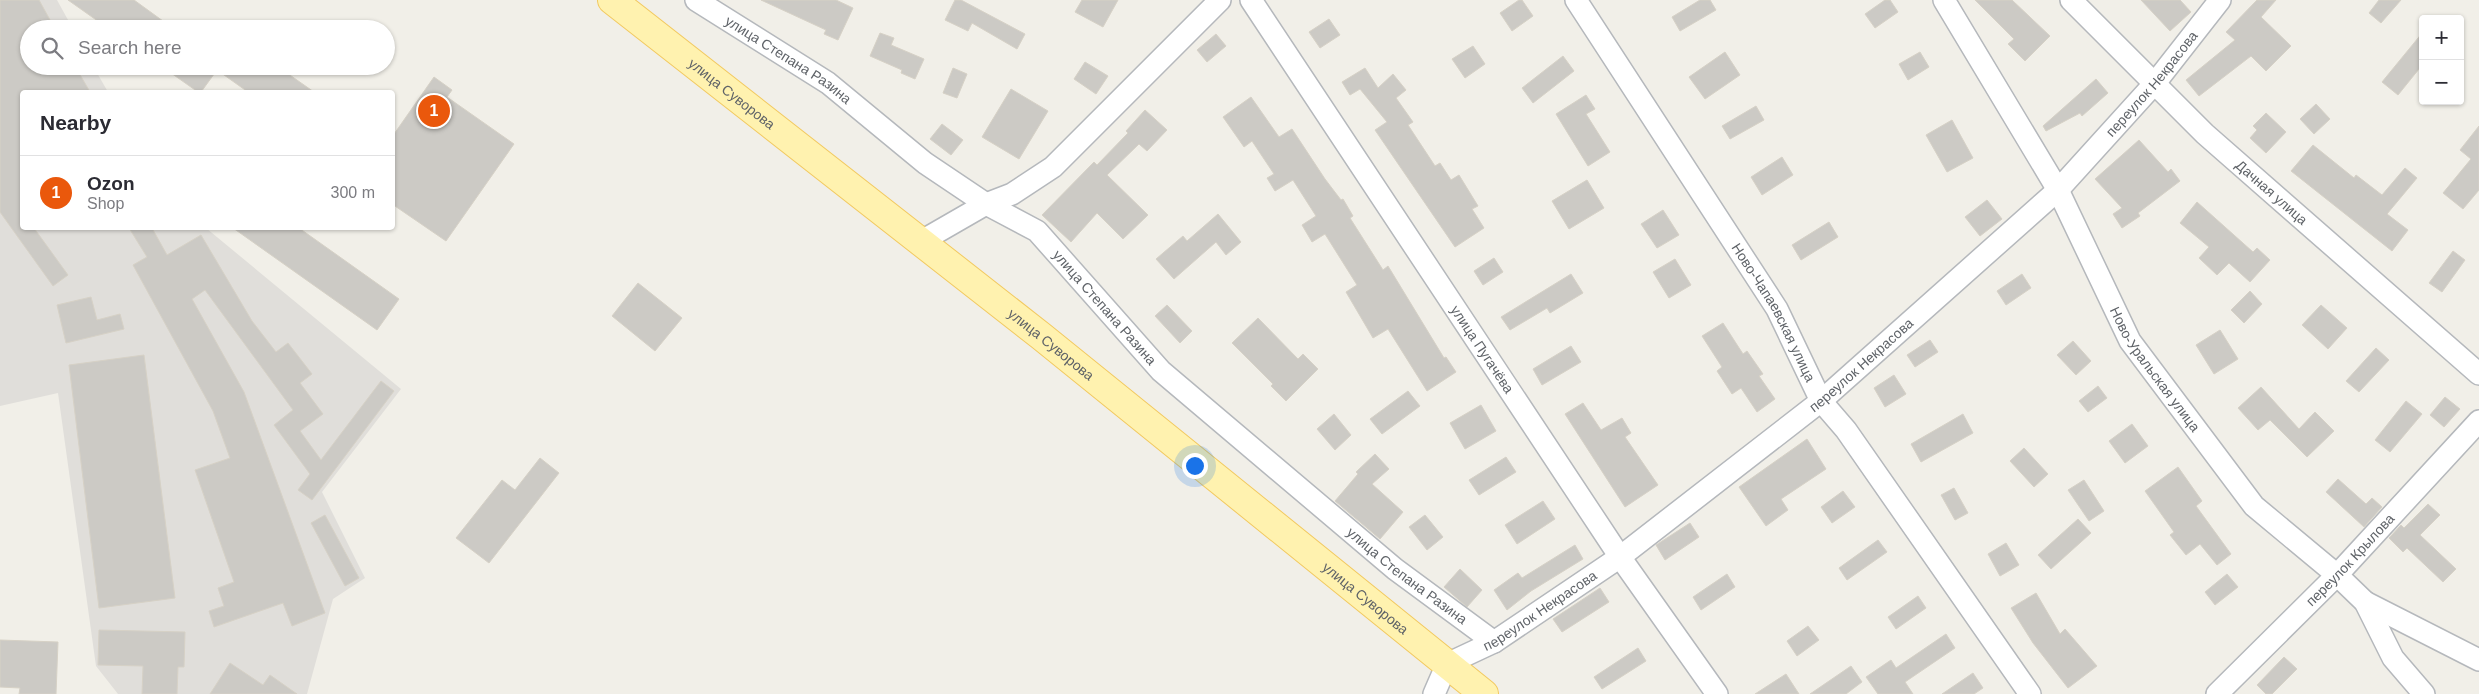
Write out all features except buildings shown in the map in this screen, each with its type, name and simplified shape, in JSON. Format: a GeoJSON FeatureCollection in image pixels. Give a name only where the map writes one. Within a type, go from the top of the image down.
{"type":"FeatureCollection","features":[{"type":"Feature","properties":{"kind":"main road","name":"улица Суворова"},"geometry":{"type":"LineString","coordinates":[[617,1],[1041,336],[1484,694]]}},
{"type":"Feature","properties":{"kind":"street","name":"улица Степана Разина"},"geometry":{"type":"LineString","coordinates":[[696,0],[828,84],[925,163],[986,204],[1037,231],[1161,371],[1395,569],[1494,642]]}},
{"type":"Feature","properties":{"kind":"street","name":"улица Пугачёва"},"geometry":{"type":"LineString","coordinates":[[1251,0],[1620,557],[1717,694]]}},
{"type":"Feature","properties":{"kind":"street","name":"Ново-Чапаевская улица"},"geometry":{"type":"LineString","coordinates":[[1576,0],[1777,309],[1821,401],[1846,430],[2030,694]]}},
{"type":"Feature","properties":{"kind":"street","name":"Ново-Уральская улица"},"geometry":{"type":"LineString","coordinates":[[1944,0],[2058,190],[2130,342],[2254,506],[2338,575],[2365,602],[2393,658],[2424,694]]}},
{"type":"Feature","properties":{"kind":"street","name":"Дачная улица"},"geometry":{"type":"LineString","coordinates":[[2071,0],[2205,134],[2479,374]]}},
{"type":"Feature","properties":{"kind":"street","name":"переулок Некрасова"},"geometry":{"type":"LineString","coordinates":[[1447,664],[1494,642],[1620,557],[1821,401],[2058,190],[2155,84],[2220,0]]}},
{"type":"Feature","properties":{"kind":"street"},"geometry":{"type":"LineString","coordinates":[[920,242],[986,204],[1012,194],[1053,167],[1212,2]]}},
{"type":"Feature","properties":{"kind":"street","name":"переулок Крылова"},"geometry":{"type":"LineString","coordinates":[[2217,694],[2338,575],[2479,421]]}},
{"type":"Feature","properties":{"kind":"street"},"geometry":{"type":"LineString","coordinates":[[2365,602],[2479,660]]}},
{"type":"Feature","properties":{"kind":"street"},"geometry":{"type":"LineString","coordinates":[[1434,694],[1447,664]]}},
{"type":"Feature","properties":{"kind":"shaded area"},"geometry":{"type":"Polygon","coordinates":[[[0,0],[57,0],[68,20],[20,20],[20,75],[98,75],[107,90],[20,90],[20,230],[208,230],[401,389],[322,492],[365,578],[333,599],[307,694],[118,694],[96,666],[58,393],[0,406],[0,0]]]}},
{"type":"Feature","properties":{"kind":"place","name":"Ozon"},"geometry":{"type":"Point","coordinates":[434,111]}}]}
